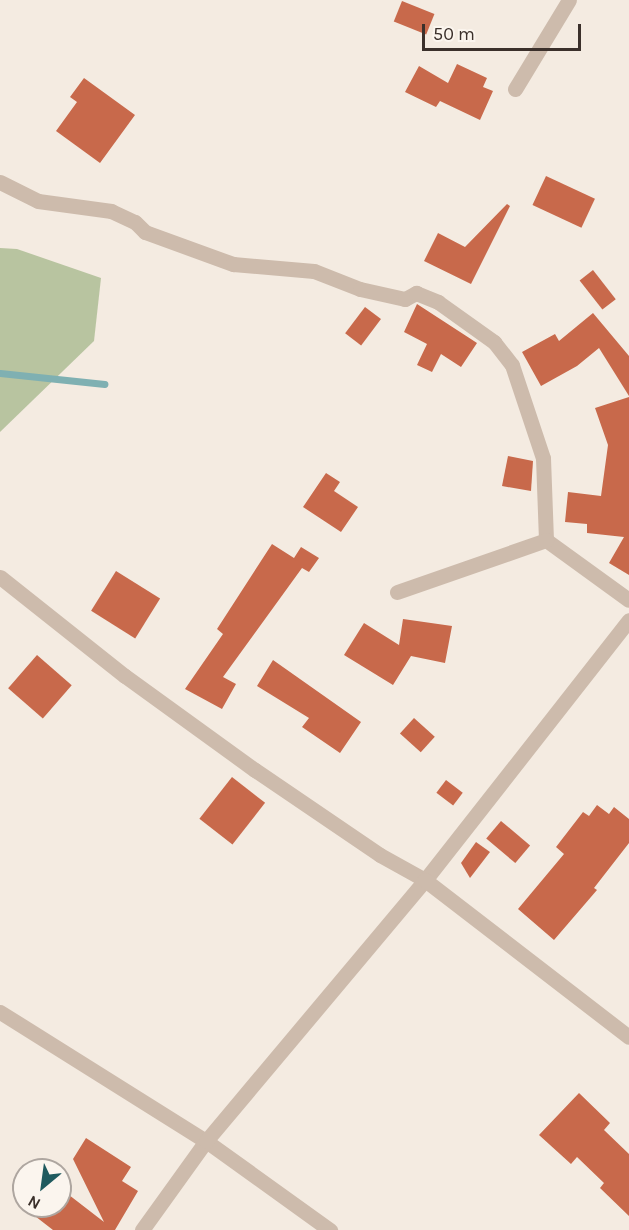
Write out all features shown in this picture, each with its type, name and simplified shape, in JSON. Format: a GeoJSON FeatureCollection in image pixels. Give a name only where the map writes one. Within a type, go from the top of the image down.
{"type":"FeatureCollection","features":[{"type":"Feature","properties":{"kind":"street"},"geometry":{"type":"LineString","coordinates":[[515,89],[569,0]]}},
{"type":"Feature","properties":{"kind":"street"},"geometry":{"type":"LineString","coordinates":[[0,182],[38,201],[111,211],[135,222],[145,232],[233,264],[314,271],[360,289],[405,299],[416,293],[438,302],[494,342],[512,365],[543,458],[546,540]]}},
{"type":"Feature","properties":{"kind":"street"},"geometry":{"type":"LineString","coordinates":[[397,592],[546,540]]}},
{"type":"Feature","properties":{"kind":"street"},"geometry":{"type":"LineString","coordinates":[[546,540],[629,600]]}},
{"type":"Feature","properties":{"kind":"street"},"geometry":{"type":"LineString","coordinates":[[0,578],[125,676],[246,763],[380,855],[425,880],[629,1037]]}},
{"type":"Feature","properties":{"kind":"street"},"geometry":{"type":"LineString","coordinates":[[142,1230],[206,1141],[425,880],[629,620]]}},
{"type":"Feature","properties":{"kind":"street"},"geometry":{"type":"LineString","coordinates":[[0,1012],[206,1141],[330,1230]]}},
{"type":"Feature","properties":{"kind":"green space"},"geometry":{"type":"Polygon","coordinates":[[[0,248],[17,249],[101,278],[94,341],[0,432],[0,248]]]}},
{"type":"Feature","properties":{"kind":"building"},"geometry":{"type":"Polygon","coordinates":[[[402,1],[434,14],[426,35],[394,21],[402,1]]]}},
{"type":"Feature","properties":{"kind":"building"},"geometry":{"type":"Polygon","coordinates":[[[457,64],[487,78],[483,87],[493,91],[480,120],[440,101],[436,107],[405,92],[419,66],[448,83],[457,64]]]}},
{"type":"Feature","properties":{"kind":"building"},"geometry":{"type":"Polygon","coordinates":[[[84,78],[135,115],[100,163],[56,131],[77,102],[70,97],[84,78]]]}},
{"type":"Feature","properties":{"kind":"building"},"geometry":{"type":"Polygon","coordinates":[[[546,176],[595,199],[581,228],[532,205],[546,176]]]}},
{"type":"Feature","properties":{"kind":"building"},"geometry":{"type":"Polygon","coordinates":[[[507,204],[510,206],[471,284],[424,261],[438,233],[465,247],[507,204]]]}},
{"type":"Feature","properties":{"kind":"building"},"geometry":{"type":"Polygon","coordinates":[[[593,270],[616,299],[602,310],[580,280],[593,270]]]}},
{"type":"Feature","properties":{"kind":"building"},"geometry":{"type":"Polygon","coordinates":[[[417,304],[477,343],[461,367],[441,354],[432,372],[417,365],[427,344],[404,332],[417,304]]]}},
{"type":"Feature","properties":{"kind":"building"},"geometry":{"type":"Polygon","coordinates":[[[365,307],[381,319],[361,345],[345,333],[365,307]]]}},
{"type":"Feature","properties":{"kind":"building"},"geometry":{"type":"Polygon","coordinates":[[[593,313],[629,356],[629,396],[599,348],[577,366],[541,386],[522,352],[555,334],[559,341],[593,313]]]}},
{"type":"Feature","properties":{"kind":"building"},"geometry":{"type":"Polygon","coordinates":[[[629,397],[629,575],[609,563],[624,537],[587,533],[587,524],[565,522],[568,492],[601,496],[608,445],[595,408],[629,397]]]}},
{"type":"Feature","properties":{"kind":"building"},"geometry":{"type":"Polygon","coordinates":[[[508,456],[533,461],[531,491],[502,486],[508,456]]]}},
{"type":"Feature","properties":{"kind":"building"},"geometry":{"type":"Polygon","coordinates":[[[326,473],[340,482],[334,491],[358,507],[341,532],[303,507],[326,473]]]}},
{"type":"Feature","properties":{"kind":"building"},"geometry":{"type":"Polygon","coordinates":[[[272,544],[294,558],[301,547],[319,558],[309,572],[302,568],[223,677],[236,684],[222,709],[185,689],[223,634],[217,629],[272,544]]]}},
{"type":"Feature","properties":{"kind":"building"},"geometry":{"type":"Polygon","coordinates":[[[116,571],[160,599],[135,638],[91,611],[116,571]]]}},
{"type":"Feature","properties":{"kind":"building"},"geometry":{"type":"Polygon","coordinates":[[[403,619],[452,626],[445,663],[411,656],[393,685],[344,655],[364,623],[399,645],[403,619]]]}},
{"type":"Feature","properties":{"kind":"building"},"geometry":{"type":"Polygon","coordinates":[[[37,655],[72,685],[43,718],[8,688],[37,655]]]}},
{"type":"Feature","properties":{"kind":"building"},"geometry":{"type":"Polygon","coordinates":[[[273,660],[361,722],[340,753],[302,727],[309,718],[257,686],[273,660]]]}},
{"type":"Feature","properties":{"kind":"building"},"geometry":{"type":"Polygon","coordinates":[[[414,718],[435,737],[421,752],[400,734],[414,718]]]}},
{"type":"Feature","properties":{"kind":"building"},"geometry":{"type":"Polygon","coordinates":[[[232,777],[265,803],[232,845],[199,819],[232,777]]]}},
{"type":"Feature","properties":{"kind":"building"},"geometry":{"type":"Polygon","coordinates":[[[446,780],[463,793],[453,805],[436,793],[446,780]]]}},
{"type":"Feature","properties":{"kind":"building"},"geometry":{"type":"Polygon","coordinates":[[[597,805],[609,814],[614,807],[629,819],[629,843],[594,888],[597,890],[554,940],[518,909],[564,854],[556,847],[583,812],[589,816],[597,805]]]}},
{"type":"Feature","properties":{"kind":"building"},"geometry":{"type":"Polygon","coordinates":[[[501,821],[530,845],[515,863],[486,839],[501,821]]]}},
{"type":"Feature","properties":{"kind":"building"},"geometry":{"type":"Polygon","coordinates":[[[476,842],[490,852],[470,878],[461,863],[476,842]]]}},
{"type":"Feature","properties":{"kind":"building"},"geometry":{"type":"Polygon","coordinates":[[[579,1093],[610,1123],[604,1130],[629,1154],[629,1216],[600,1188],[604,1183],[577,1157],[571,1164],[539,1135],[579,1093]]]}},
{"type":"Feature","properties":{"kind":"building"},"geometry":{"type":"Polygon","coordinates":[[[86,1138],[131,1167],[122,1181],[138,1191],[115,1230],[53,1230],[38,1218],[72,1218],[72,1197],[104,1222],[73,1159],[86,1138]]]}},
{"type":"Feature","properties":{"kind":"waterway"},"geometry":{"type":"LineString","coordinates":[[0,373],[104,384]]}}]}
